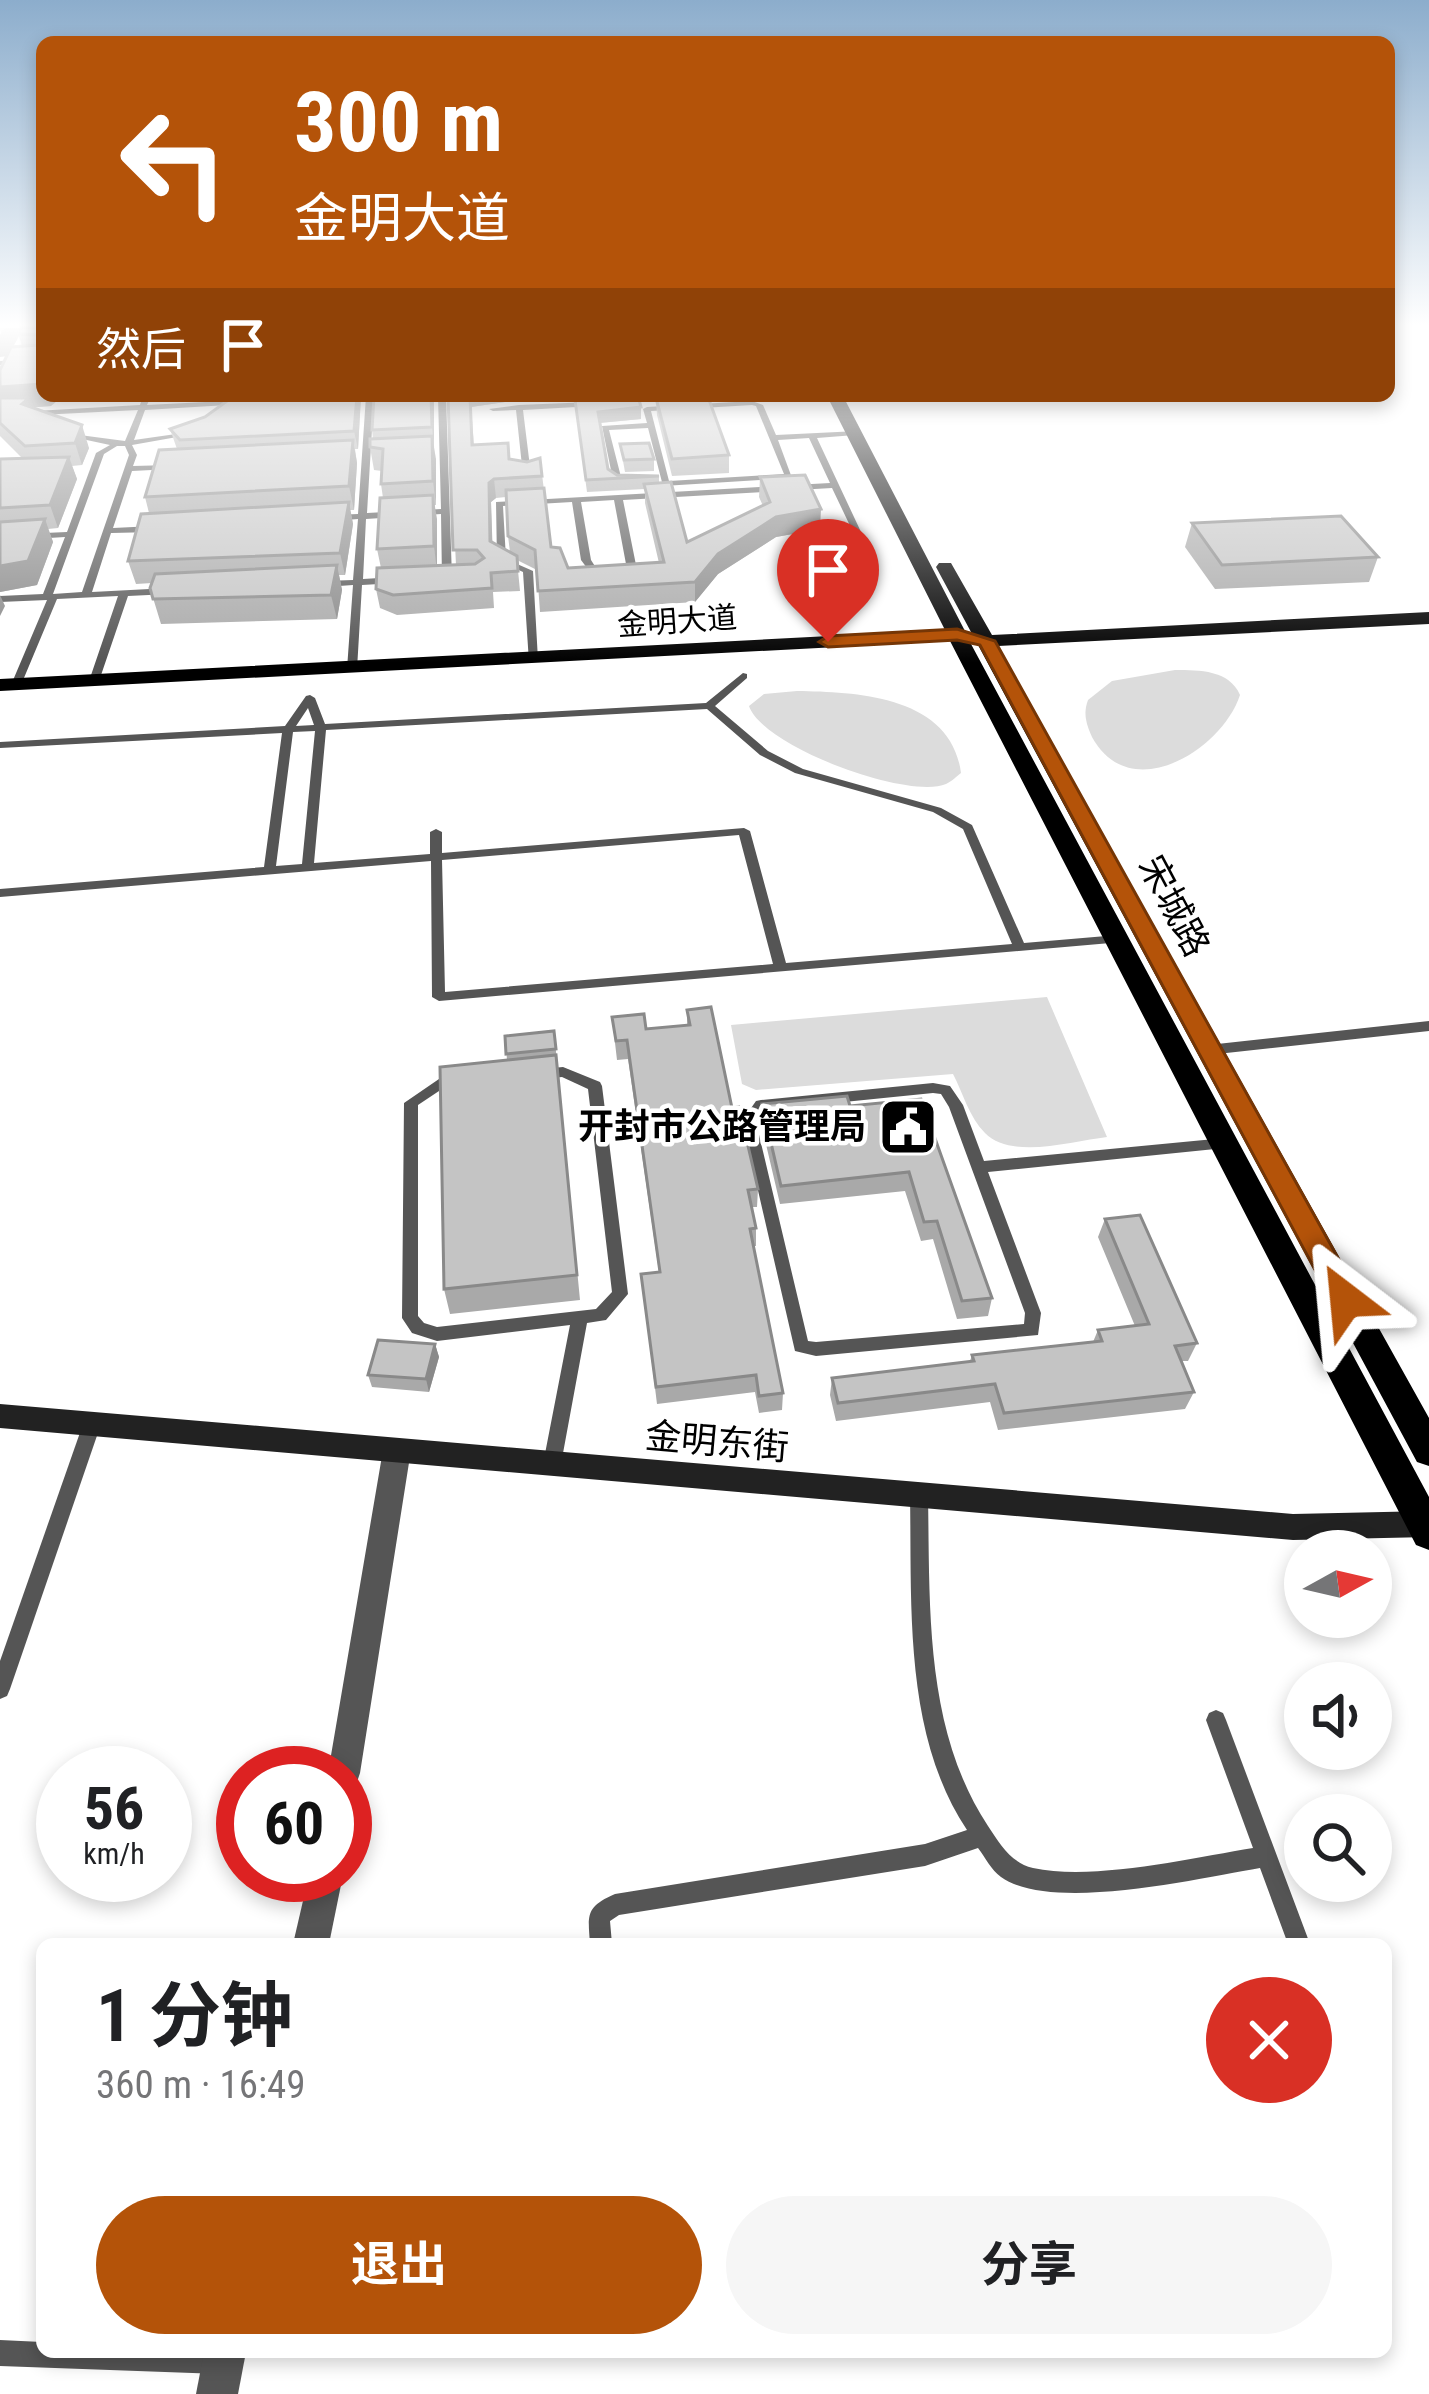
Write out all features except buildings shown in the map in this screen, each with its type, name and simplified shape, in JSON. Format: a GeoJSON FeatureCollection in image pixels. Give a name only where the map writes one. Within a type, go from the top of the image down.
{"type":"FeatureCollection","features":[{"type":"Feature","properties":{"kind":"main road","name":"宋城路"},"geometry":{"type":"LineString","coordinates":[[859,440],[1208,1050],[1429,1451]]}},
{"type":"Feature","properties":{"kind":"main road","name":"宋城路"},"geometry":{"type":"LineString","coordinates":[[875,440],[1118,938],[1427,1527]]}},
{"type":"Feature","properties":{"kind":"main road","name":"金明大道"},"geometry":{"type":"LineString","coordinates":[[6,690],[312,691],[1429,617]]}},
{"type":"Feature","properties":{"kind":"main road","name":"金明大道"},"geometry":{"type":"LineString","coordinates":[[6,690],[94,680],[533,660],[1429,633]]}},
{"type":"Feature","properties":{"kind":"street","name":"金明东街"},"geometry":{"type":"LineString","coordinates":[[0,1416],[1293,1527],[1427,1527]]}},
{"type":"Feature","properties":{"kind":"street"},"geometry":{"type":"LineString","coordinates":[[348,1746],[397,1450]]}},
{"type":"Feature","properties":{"kind":"street"},"geometry":{"type":"LineString","coordinates":[[312,1938],[320,1902]]}},
{"type":"Feature","properties":{"kind":"lane"},"geometry":{"type":"LineString","coordinates":[[86,440],[128,444]]}},
{"type":"Feature","properties":{"kind":"lane"},"geometry":{"type":"LineString","coordinates":[[86,595],[133,455],[130,440]]}},
{"type":"Feature","properties":{"kind":"lane"},"geometry":{"type":"LineString","coordinates":[[6,690],[50,597],[100,453],[150,440]]}},
{"type":"Feature","properties":{"kind":"lane"},"geometry":{"type":"LineString","coordinates":[[352,669],[368,440]]}},
{"type":"Feature","properties":{"kind":"lane"},"geometry":{"type":"LineString","coordinates":[[443,440],[446,578]]}},
{"type":"Feature","properties":{"kind":"lane"},"geometry":{"type":"LineString","coordinates":[[523,440],[527,475]]}},
{"type":"Feature","properties":{"kind":"lane"},"geometry":{"type":"LineString","coordinates":[[608,440],[617,480],[664,477]]}},
{"type":"Feature","properties":{"kind":"lane"},"geometry":{"type":"LineString","coordinates":[[655,440],[666,484],[789,476],[773,440]]}},
{"type":"Feature","properties":{"kind":"lane"},"geometry":{"type":"LineString","coordinates":[[814,440],[857,532]]}},
{"type":"Feature","properties":{"kind":"lane"},"geometry":{"type":"LineString","coordinates":[[610,450],[657,447]]}},
{"type":"Feature","properties":{"kind":"lane"},"geometry":{"type":"LineString","coordinates":[[424,452],[443,451]]}},
{"type":"Feature","properties":{"kind":"lane"},"geometry":{"type":"LineString","coordinates":[[343,457],[386,454]]}},
{"type":"Feature","properties":{"kind":"lane"},"geometry":{"type":"LineString","coordinates":[[128,469],[176,466]]}},
{"type":"Feature","properties":{"kind":"lane"},"geometry":{"type":"LineString","coordinates":[[70,473],[93,471]]}},
{"type":"Feature","properties":{"kind":"lane"},"geometry":{"type":"LineString","coordinates":[[533,660],[528,572],[502,560],[499,504],[835,485]]}},
{"type":"Feature","properties":{"kind":"lane"},"geometry":{"type":"LineString","coordinates":[[576,499],[589,568],[596,574],[616,573],[631,565],[618,496]]}},
{"type":"Feature","properties":{"kind":"lane"},"geometry":{"type":"LineString","coordinates":[[317,519],[445,511]]}},
{"type":"Feature","properties":{"kind":"lane"},"geometry":{"type":"LineString","coordinates":[[107,532],[177,527]]}},
{"type":"Feature","properties":{"kind":"lane"},"geometry":{"type":"LineString","coordinates":[[0,538],[70,534]]}},
{"type":"Feature","properties":{"kind":"lane"},"geometry":{"type":"LineString","coordinates":[[425,579],[462,577]]}},
{"type":"Feature","properties":{"kind":"lane"},"geometry":{"type":"LineString","coordinates":[[313,584],[403,580]]}},
{"type":"Feature","properties":{"kind":"lane"},"geometry":{"type":"LineString","coordinates":[[0,599],[171,591]]}},
{"type":"Feature","properties":{"kind":"lane"},"geometry":{"type":"LineString","coordinates":[[94,680],[124,593]]}},
{"type":"Feature","properties":{"kind":"lane"},"geometry":{"type":"LineString","coordinates":[[0,745],[709,706],[743,676]]}},
{"type":"Feature","properties":{"kind":"lane"},"geometry":{"type":"LineString","coordinates":[[308,868],[321,728],[312,691]]}},
{"type":"Feature","properties":{"kind":"lane"},"geometry":{"type":"LineString","coordinates":[[269,871],[288,729],[312,691]]}},
{"type":"Feature","properties":{"kind":"lane"},"geometry":{"type":"LineString","coordinates":[[709,706],[764,753],[799,771],[937,810],[968,826],[1020,948]]}},
{"type":"Feature","properties":{"kind":"lane"},"geometry":{"type":"LineString","coordinates":[[0,893],[744,831],[780,965]]}},
{"type":"Feature","properties":{"kind":"lane"},"geometry":{"type":"LineString","coordinates":[[436,832],[439,997],[1118,938]]}},
{"type":"Feature","properties":{"kind":"lane"},"geometry":{"type":"LineString","coordinates":[[1208,1050],[1429,1027]]}},
{"type":"Feature","properties":{"kind":"lane"},"geometry":{"type":"LineString","coordinates":[[562,1072],[596,1086],[620,1294],[600,1315],[580,1318],[436,1334],[418,1328],[410,1318],[411,1103],[423,1090],[439,1084],[562,1072]]}},
{"type":"Feature","properties":{"kind":"lane"},"geometry":{"type":"LineString","coordinates":[[945,1090],[956,1105],[979,1167],[1034,1313],[1032,1330],[815,1349],[802,1346],[749,1121],[760,1105],[945,1090]]}},
{"type":"Feature","properties":{"kind":"lane"},"geometry":{"type":"LineString","coordinates":[[979,1167],[1225,1143]]}},
{"type":"Feature","properties":{"kind":"lane"},"geometry":{"type":"LineString","coordinates":[[552,1463],[580,1318]]}},
{"type":"Feature","properties":{"kind":"lane"},"geometry":{"type":"LineString","coordinates":[[0,1689],[92,1424]]}},
{"type":"Feature","properties":{"kind":"lane"},"geometry":{"type":"LineString","coordinates":[[919,1495],[923,1647],[939,1740],[957,1793],[981,1836],[1010,1870],[1051,1881],[1088,1882],[1266,1856]]}},
{"type":"Feature","properties":{"kind":"lane"},"geometry":{"type":"LineString","coordinates":[[1216,1720],[1297,1938]]}},
{"type":"Feature","properties":{"kind":"lane"},"geometry":{"type":"LineString","coordinates":[[601,1938],[599,1916],[615,1905],[925,1855],[981,1836]]}},
{"type":"Feature","properties":{"kind":"lane"},"geometry":{"type":"LineString","coordinates":[[0,2354],[36,2356]]}},
{"type":"Feature","properties":{"kind":"lane"},"geometry":{"type":"LineString","coordinates":[[59,2358],[222,2369]]}},
{"type":"Feature","properties":{"kind":"shaded area"},"geometry":{"type":"Polygon","coordinates":[[[1175,670],[1221,676],[1240,695],[1215,735],[1174,763],[1151,769],[1129,768],[1109,758],[1088,728],[1088,700],[1112,681],[1175,670]]]}},
{"type":"Feature","properties":{"kind":"shaded area"},"geometry":{"type":"Polygon","coordinates":[[[797,691],[873,697],[921,713],[954,747],[961,773],[946,784],[901,784],[807,753],[760,722],[749,706],[764,694],[797,691]]]}},
{"type":"Feature","properties":{"kind":"shaded area"},"geometry":{"type":"Polygon","coordinates":[[[1047,997],[1107,1137],[1043,1147],[996,1141],[975,1120],[953,1074],[756,1090],[742,1084],[731,1025],[1047,997]]]}},
{"type":"Feature","properties":{"kind":"place","name":"开封市公路管理局"},"geometry":{"type":"Point","coordinates":[908,1127]}},
{"type":"Feature","properties":{"kind":"route"},"geometry":{"type":"LineString","coordinates":[[828,642],[957,635],[986,641],[1346,1300]]}}]}
